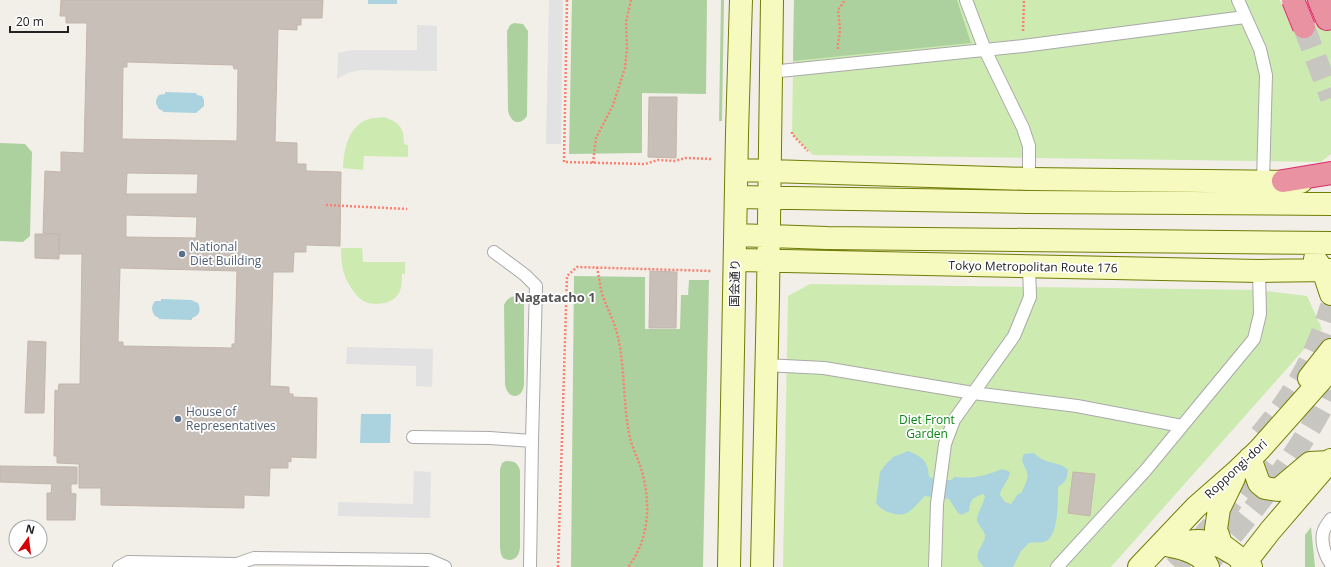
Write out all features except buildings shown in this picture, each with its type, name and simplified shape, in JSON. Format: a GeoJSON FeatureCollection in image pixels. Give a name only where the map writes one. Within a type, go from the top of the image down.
{"type":"FeatureCollection","features":[{"type":"Feature","properties":{"kind":"highway"},"geometry":{"type":"LineString","coordinates":[[1293,0],[1304,27]]}},
{"type":"Feature","properties":{"kind":"highway"},"geometry":{"type":"LineString","coordinates":[[1273,181],[1331,173]]}},
{"type":"Feature","properties":{"kind":"main road","name":"国会通り"},"geometry":{"type":"LineString","coordinates":[[729,567],[741,0]]}},
{"type":"Feature","properties":{"kind":"main road"},"geometry":{"type":"LineString","coordinates":[[762,567],[772,0]]}},
{"type":"Feature","properties":{"kind":"main road"},"geometry":{"type":"LineString","coordinates":[[737,170],[1029,179],[1273,181],[1331,184]]}},
{"type":"Feature","properties":{"kind":"main road"},"geometry":{"type":"LineString","coordinates":[[736,197],[1036,202],[1331,204]]}},
{"type":"Feature","properties":{"kind":"main road"},"geometry":{"type":"LineString","coordinates":[[736,235],[827,238],[1331,244]]}},
{"type":"Feature","properties":{"kind":"main road"},"geometry":{"type":"LineString","coordinates":[[1293,243],[1311,254],[1327,270],[1331,294]]}},
{"type":"Feature","properties":{"kind":"main road","name":"Tokyo Metropolitan Route 176"},"geometry":{"type":"LineString","coordinates":[[735,260],[1259,271],[1327,270]]}},
{"type":"Feature","properties":{"kind":"main road"},"geometry":{"type":"LineString","coordinates":[[1246,565],[1221,544],[1216,529],[1219,509],[1249,460],[1331,350]]}},
{"type":"Feature","properties":{"kind":"main road","name":"Roppongi-dori"},"geometry":{"type":"LineString","coordinates":[[1154,555],[1196,507],[1249,460],[1331,369]]}},
{"type":"Feature","properties":{"kind":"main road"},"geometry":{"type":"LineString","coordinates":[[1249,460],[1259,483],[1266,488],[1278,490],[1310,463],[1330,461]]}},
{"type":"Feature","properties":{"kind":"main road"},"geometry":{"type":"LineString","coordinates":[[1246,565],[1270,531],[1330,461]]}},
{"type":"Feature","properties":{"kind":"main road"},"geometry":{"type":"LineString","coordinates":[[1154,555],[1187,541],[1198,541],[1220,545],[1246,565]]}},
{"type":"Feature","properties":{"kind":"main road"},"geometry":{"type":"LineString","coordinates":[[1154,555],[1186,550],[1201,558],[1208,567]]}},
{"type":"Feature","properties":{"kind":"lane"},"geometry":{"type":"LineString","coordinates":[[966,0],[985,50],[1023,128],[1029,146],[1029,179]]}},
{"type":"Feature","properties":{"kind":"lane"},"geometry":{"type":"LineString","coordinates":[[1238,0],[1260,49],[1266,75],[1273,181]]}},
{"type":"Feature","properties":{"kind":"lane"},"geometry":{"type":"LineString","coordinates":[[770,72],[1023,46],[1245,17]]}},
{"type":"Feature","properties":{"kind":"lane"},"geometry":{"type":"LineString","coordinates":[[494,252],[525,275],[536,286],[530,567]]}},
{"type":"Feature","properties":{"kind":"lane"},"geometry":{"type":"LineString","coordinates":[[935,567],[937,504],[945,444],[954,420],[1014,336],[1030,298],[1029,267]]}},
{"type":"Feature","properties":{"kind":"lane"},"geometry":{"type":"LineString","coordinates":[[1057,567],[1145,472],[1254,339],[1260,314],[1259,271]]}},
{"type":"Feature","properties":{"kind":"lane"},"geometry":{"type":"LineString","coordinates":[[765,365],[824,368],[973,393],[1077,406],[1182,426]]}},
{"type":"Feature","properties":{"kind":"lane"},"geometry":{"type":"LineString","coordinates":[[413,437],[490,438],[532,441]]}},
{"type":"Feature","properties":{"kind":"lane"},"geometry":{"type":"LineString","coordinates":[[1331,519],[1323,533],[1323,544],[1331,564]]}},
{"type":"Feature","properties":{"kind":"lane"},"geometry":{"type":"LineString","coordinates":[[119,567],[128,562],[237,564],[254,558],[429,560],[445,567]]}},
{"type":"Feature","properties":{"kind":"path"},"geometry":{"type":"LineString","coordinates":[[567,0],[564,162],[645,164],[658,160],[674,161],[686,158],[712,159]]}},
{"type":"Feature","properties":{"kind":"path"},"geometry":{"type":"LineString","coordinates":[[593,163],[596,138],[613,104],[625,68],[627,48],[626,22],[631,0]]}},
{"type":"Feature","properties":{"kind":"path"},"geometry":{"type":"LineString","coordinates":[[838,65],[840,30],[838,10],[844,0]]}},
{"type":"Feature","properties":{"kind":"path"},"geometry":{"type":"LineString","coordinates":[[1023,46],[1024,0]]}},
{"type":"Feature","properties":{"kind":"path"},"geometry":{"type":"LineString","coordinates":[[793,127],[792,134],[812,155]]}},
{"type":"Feature","properties":{"kind":"path"},"geometry":{"type":"LineString","coordinates":[[326,205],[407,209]]}},
{"type":"Feature","properties":{"kind":"path"},"geometry":{"type":"LineString","coordinates":[[558,567],[567,276],[578,267],[712,271]]}},
{"type":"Feature","properties":{"kind":"path"},"geometry":{"type":"LineString","coordinates":[[597,267],[603,295],[618,336],[630,436],[644,478],[646,493],[646,525],[636,556],[628,567]]}},
{"type":"Feature","properties":{"kind":"green space"},"geometry":{"type":"Polygon","coordinates":[[[572,0],[707,0],[706,94],[642,93],[642,153],[569,154],[572,0]]]}},
{"type":"Feature","properties":{"kind":"green space"},"geometry":{"type":"Polygon","coordinates":[[[721,0],[724,0],[722,121],[719,121],[721,0]]]}},
{"type":"Feature","properties":{"kind":"green space"},"geometry":{"type":"Polygon","coordinates":[[[794,0],[1280,0],[1293,32],[1331,17],[1331,154],[1321,162],[813,155],[792,134],[794,0]]]}},
{"type":"Feature","properties":{"kind":"green space"},"geometry":{"type":"Polygon","coordinates":[[[794,0],[957,0],[971,43],[793,61],[794,0]]]}},
{"type":"Feature","properties":{"kind":"green space"},"geometry":{"type":"Polygon","coordinates":[[[514,23],[523,24],[528,31],[527,116],[518,122],[515,122],[511,118],[508,110],[507,31],[510,25],[514,23]]]}},
{"type":"Feature","properties":{"kind":"green space"},"geometry":{"type":"Polygon","coordinates":[[[384,117],[394,121],[400,126],[403,133],[404,144],[408,145],[408,157],[364,156],[363,170],[343,168],[348,139],[356,127],[369,119],[384,117]]]}},
{"type":"Feature","properties":{"kind":"green space"},"geometry":{"type":"Polygon","coordinates":[[[0,143],[25,144],[32,152],[30,236],[23,242],[0,241],[0,143]]]}},
{"type":"Feature","properties":{"kind":"green space"},"geometry":{"type":"Polygon","coordinates":[[[341,248],[362,248],[363,262],[405,262],[405,274],[402,274],[401,288],[396,297],[389,302],[379,304],[365,302],[360,298],[345,277],[342,265],[341,248]]]}},
{"type":"Feature","properties":{"kind":"green space"},"geometry":{"type":"Polygon","coordinates":[[[574,276],[645,277],[645,329],[680,329],[681,295],[688,295],[689,280],[709,280],[703,567],[571,567],[574,276]]]}},
{"type":"Feature","properties":{"kind":"green space","name":"Diet Front Garden"},"geometry":{"type":"Polygon","coordinates":[[[810,284],[1259,290],[1307,296],[1322,329],[1111,567],[783,567],[788,296],[810,284]]]}},
{"type":"Feature","properties":{"kind":"green space"},"geometry":{"type":"Polygon","coordinates":[[[516,296],[523,300],[524,305],[524,384],[521,393],[515,396],[509,393],[505,384],[504,305],[508,299],[516,296]]]}},
{"type":"Feature","properties":{"kind":"green space"},"geometry":{"type":"Polygon","coordinates":[[[506,461],[515,462],[520,470],[520,548],[517,557],[512,560],[503,558],[500,548],[500,469],[502,463],[506,461]]]}},
{"type":"Feature","properties":{"kind":"green space"},"geometry":{"type":"Polygon","coordinates":[[[1311,527],[1315,567],[1305,567],[1305,535],[1311,527]]]}},
{"type":"Feature","properties":{"kind":"shaded area"},"geometry":{"type":"Polygon","coordinates":[[[549,0],[563,0],[561,144],[546,144],[549,0]]]}},
{"type":"Feature","properties":{"kind":"shaded area"},"geometry":{"type":"Polygon","coordinates":[[[417,25],[437,26],[437,71],[360,70],[348,73],[337,79],[338,53],[353,50],[417,50],[417,25]]]}},
{"type":"Feature","properties":{"kind":"shaded area"},"geometry":{"type":"Polygon","coordinates":[[[347,347],[433,349],[432,387],[416,386],[416,366],[346,364],[347,347]]]}},
{"type":"Feature","properties":{"kind":"shaded area"},"geometry":{"type":"Polygon","coordinates":[[[414,471],[431,472],[430,518],[338,516],[338,502],[413,504],[414,471]]]}},
{"type":"Feature","properties":{"kind":"water"},"geometry":{"type":"Polygon","coordinates":[[[368,0],[397,0],[397,4],[368,4],[368,0]]]}},
{"type":"Feature","properties":{"kind":"water"},"geometry":{"type":"Polygon","coordinates":[[[165,92],[196,93],[197,95],[202,96],[204,106],[196,113],[163,112],[159,109],[156,102],[159,95],[165,94],[165,92]]]}},
{"type":"Feature","properties":{"kind":"water"},"geometry":{"type":"Polygon","coordinates":[[[161,299],[192,300],[198,303],[199,312],[197,316],[192,318],[192,320],[159,319],[155,316],[152,308],[155,301],[161,301],[161,299]]]}},
{"type":"Feature","properties":{"kind":"water"},"geometry":{"type":"Polygon","coordinates":[[[361,414],[391,414],[390,443],[360,443],[361,414]]]}},
{"type":"Feature","properties":{"kind":"water"},"geometry":{"type":"Polygon","coordinates":[[[908,451],[924,460],[929,477],[940,480],[951,480],[955,477],[968,478],[1002,469],[1010,472],[1000,495],[1005,502],[1011,504],[1017,495],[1022,492],[1027,480],[1027,473],[1022,459],[1024,454],[1034,453],[1038,457],[1065,467],[1068,470],[1067,476],[1063,484],[1058,487],[1057,518],[1053,534],[1044,542],[1029,543],[1021,551],[1013,567],[984,567],[977,556],[985,539],[977,519],[985,496],[983,494],[973,500],[970,504],[969,511],[962,515],[958,513],[949,499],[925,496],[907,513],[897,514],[884,511],[876,503],[880,472],[893,457],[908,451]]]}},
{"type":"Feature","properties":{"kind":"tunnel"},"geometry":{"type":"LineString","coordinates":[[1304,27],[1331,98]]}},
{"type":"Feature","properties":{"kind":"tunnel"},"geometry":{"type":"LineString","coordinates":[[1260,435],[1283,405],[1303,374],[1318,342],[1331,306]]}},
{"type":"Feature","properties":{"kind":"tunnel"},"geometry":{"type":"LineString","coordinates":[[1211,560],[1261,500],[1292,458],[1331,390]]}},
{"type":"Feature","properties":{"kind":"tunnel"},"geometry":{"type":"LineString","coordinates":[[1175,567],[1222,515],[1264,459]]}},
{"type":"Feature","properties":{"kind":"place","name":"National Diet Building"},"geometry":{"type":"Point","coordinates":[182,254]}},
{"type":"Feature","properties":{"kind":"place","name":"House of Representatives"},"geometry":{"type":"Point","coordinates":[178,419]}},
{"type":"Feature","properties":{"kind":"district","name":"Nagatacho 1"},"geometry":{"type":"Point","coordinates":[555,297]}}]}
